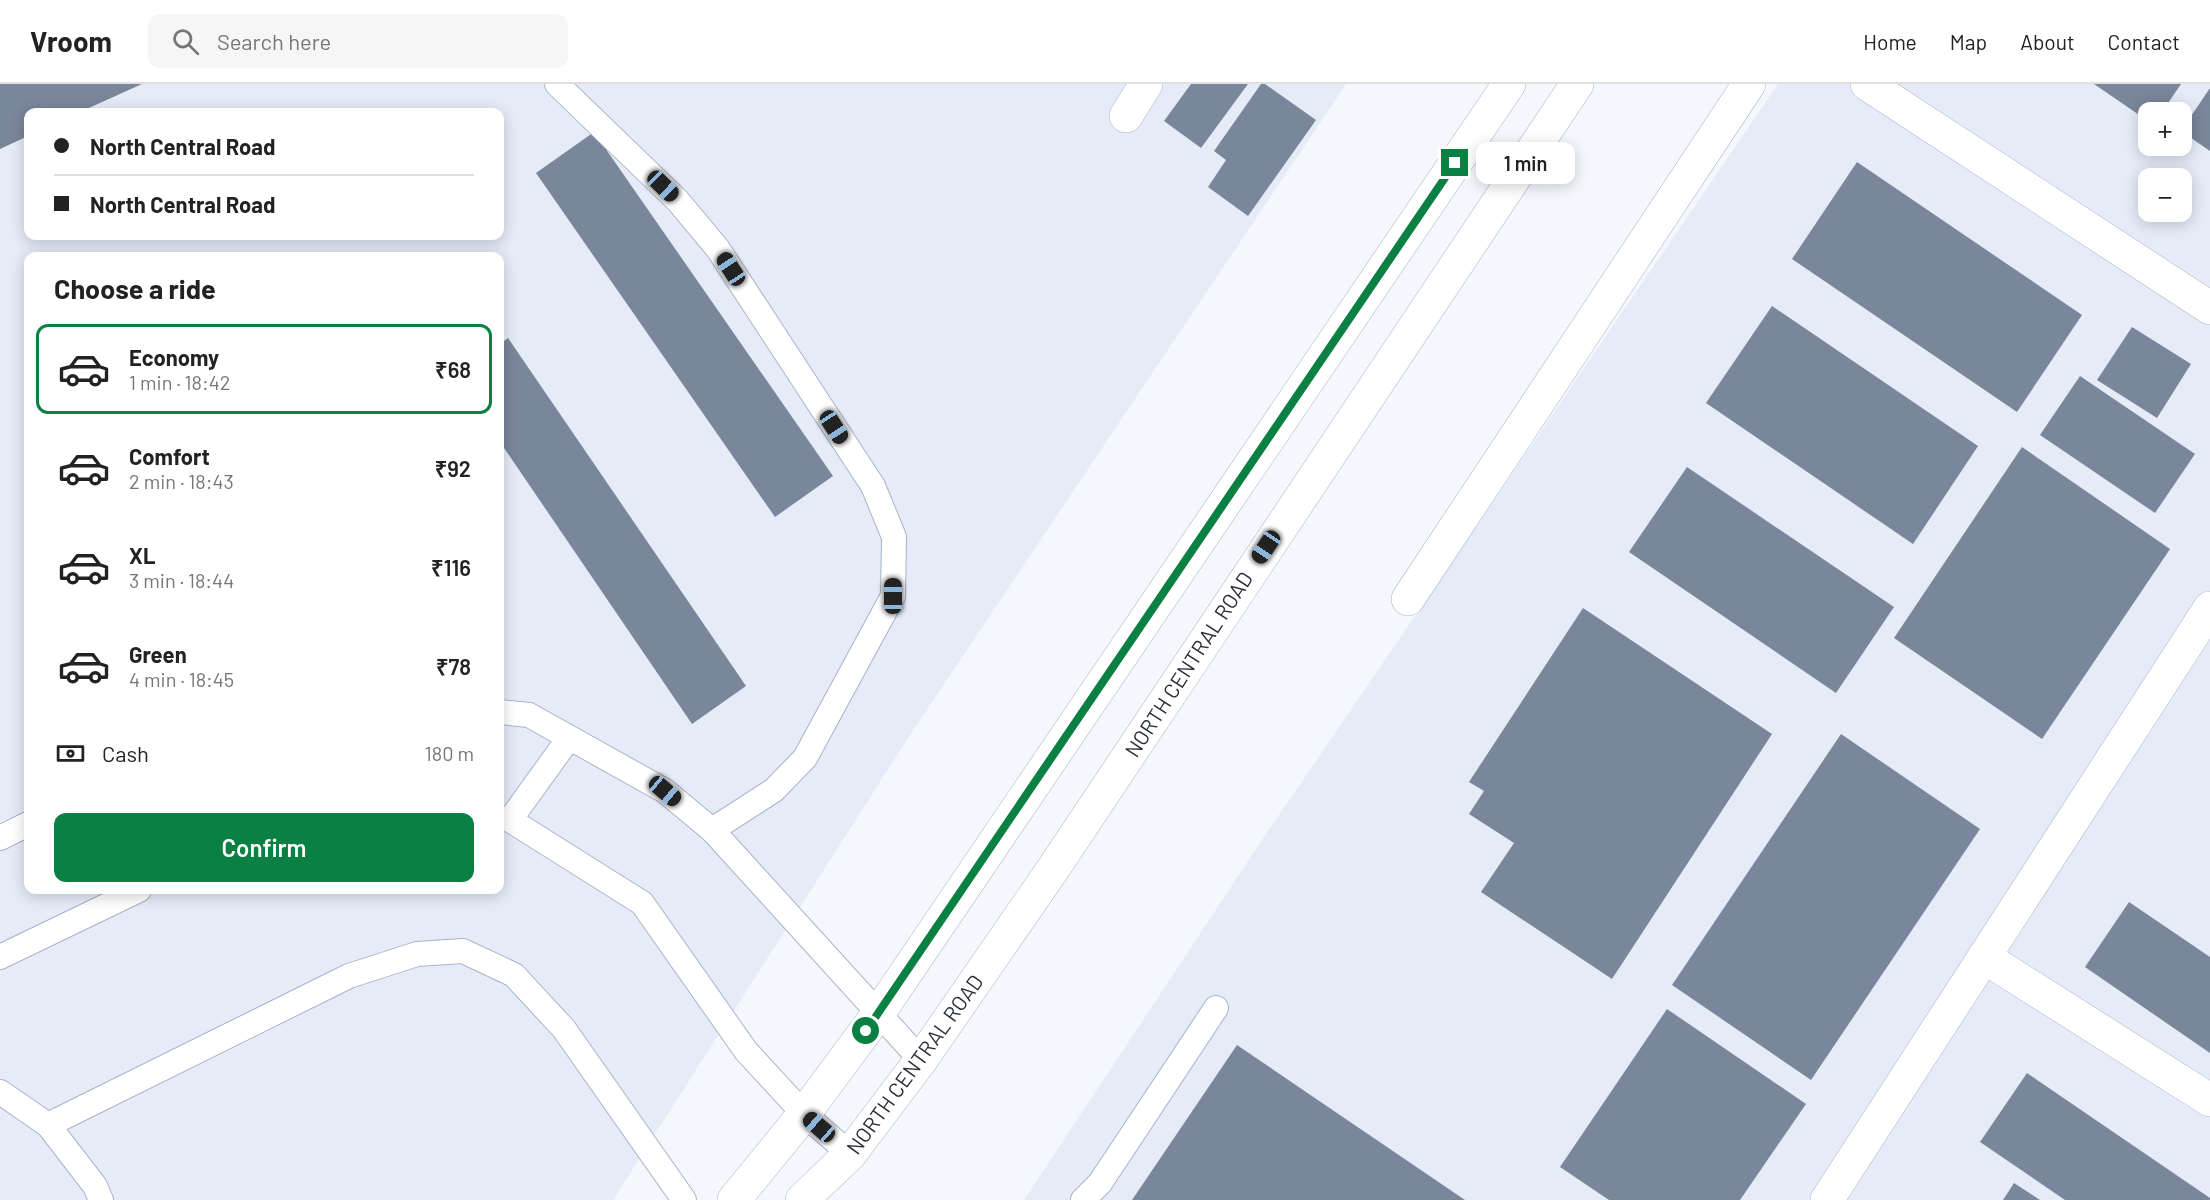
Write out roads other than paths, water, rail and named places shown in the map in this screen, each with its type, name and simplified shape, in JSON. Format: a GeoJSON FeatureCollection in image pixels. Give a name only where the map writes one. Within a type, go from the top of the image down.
{"type":"FeatureCollection","features":[{"type":"Feature","properties":{"kind":"main road"},"geometry":{"type":"LineString","coordinates":[[1126,116],[1146,84]]}},
{"type":"Feature","properties":{"kind":"main road"},"geometry":{"type":"LineString","coordinates":[[734,1200],[804,1114],[878,1014],[1509,84]]}},
{"type":"Feature","properties":{"kind":"main road","name":"NORTH CENTRAL ROAD"},"geometry":{"type":"LineString","coordinates":[[802,1200],[850,1154],[921,1060],[1053,869],[1577,84]]}},
{"type":"Feature","properties":{"kind":"main road"},"geometry":{"type":"LineString","coordinates":[[1408,599],[1749,84]]}},
{"type":"Feature","properties":{"kind":"main road"},"geometry":{"type":"LineString","coordinates":[[1867,84],[2210,308]]}},
{"type":"Feature","properties":{"kind":"main road"},"geometry":{"type":"LineString","coordinates":[[1827,1200],[2210,608]]}},
{"type":"Feature","properties":{"kind":"main road"},"geometry":{"type":"LineString","coordinates":[[1984,957],[2210,1100]]}},
{"type":"Feature","properties":{"kind":"lane"},"geometry":{"type":"LineString","coordinates":[[557,84],[678,201],[718,249],[873,486],[894,537],[893,596],[805,758],[774,790],[712,831]]}},
{"type":"Feature","properties":{"kind":"lane"},"geometry":{"type":"LineString","coordinates":[[504,712],[529,715],[665,791],[712,831],[921,1060]]}},
{"type":"Feature","properties":{"kind":"lane"},"geometry":{"type":"LineString","coordinates":[[569,738],[505,819],[642,903],[746,1051],[804,1114],[850,1154]]}},
{"type":"Feature","properties":{"kind":"lane"},"geometry":{"type":"LineString","coordinates":[[0,838],[24,826]]}},
{"type":"Feature","properties":{"kind":"lane"},"geometry":{"type":"LineString","coordinates":[[0,957],[131,894]]}},
{"type":"Feature","properties":{"kind":"lane"},"geometry":{"type":"LineString","coordinates":[[48,1125],[349,976],[417,954],[463,951],[514,975],[564,1029],[684,1200]]}},
{"type":"Feature","properties":{"kind":"lane"},"geometry":{"type":"LineString","coordinates":[[1083,1200],[1100,1183],[1216,1008]]}},
{"type":"Feature","properties":{"kind":"lane"},"geometry":{"type":"LineString","coordinates":[[0,1092],[48,1125],[94,1186],[100,1200]]}}]}
